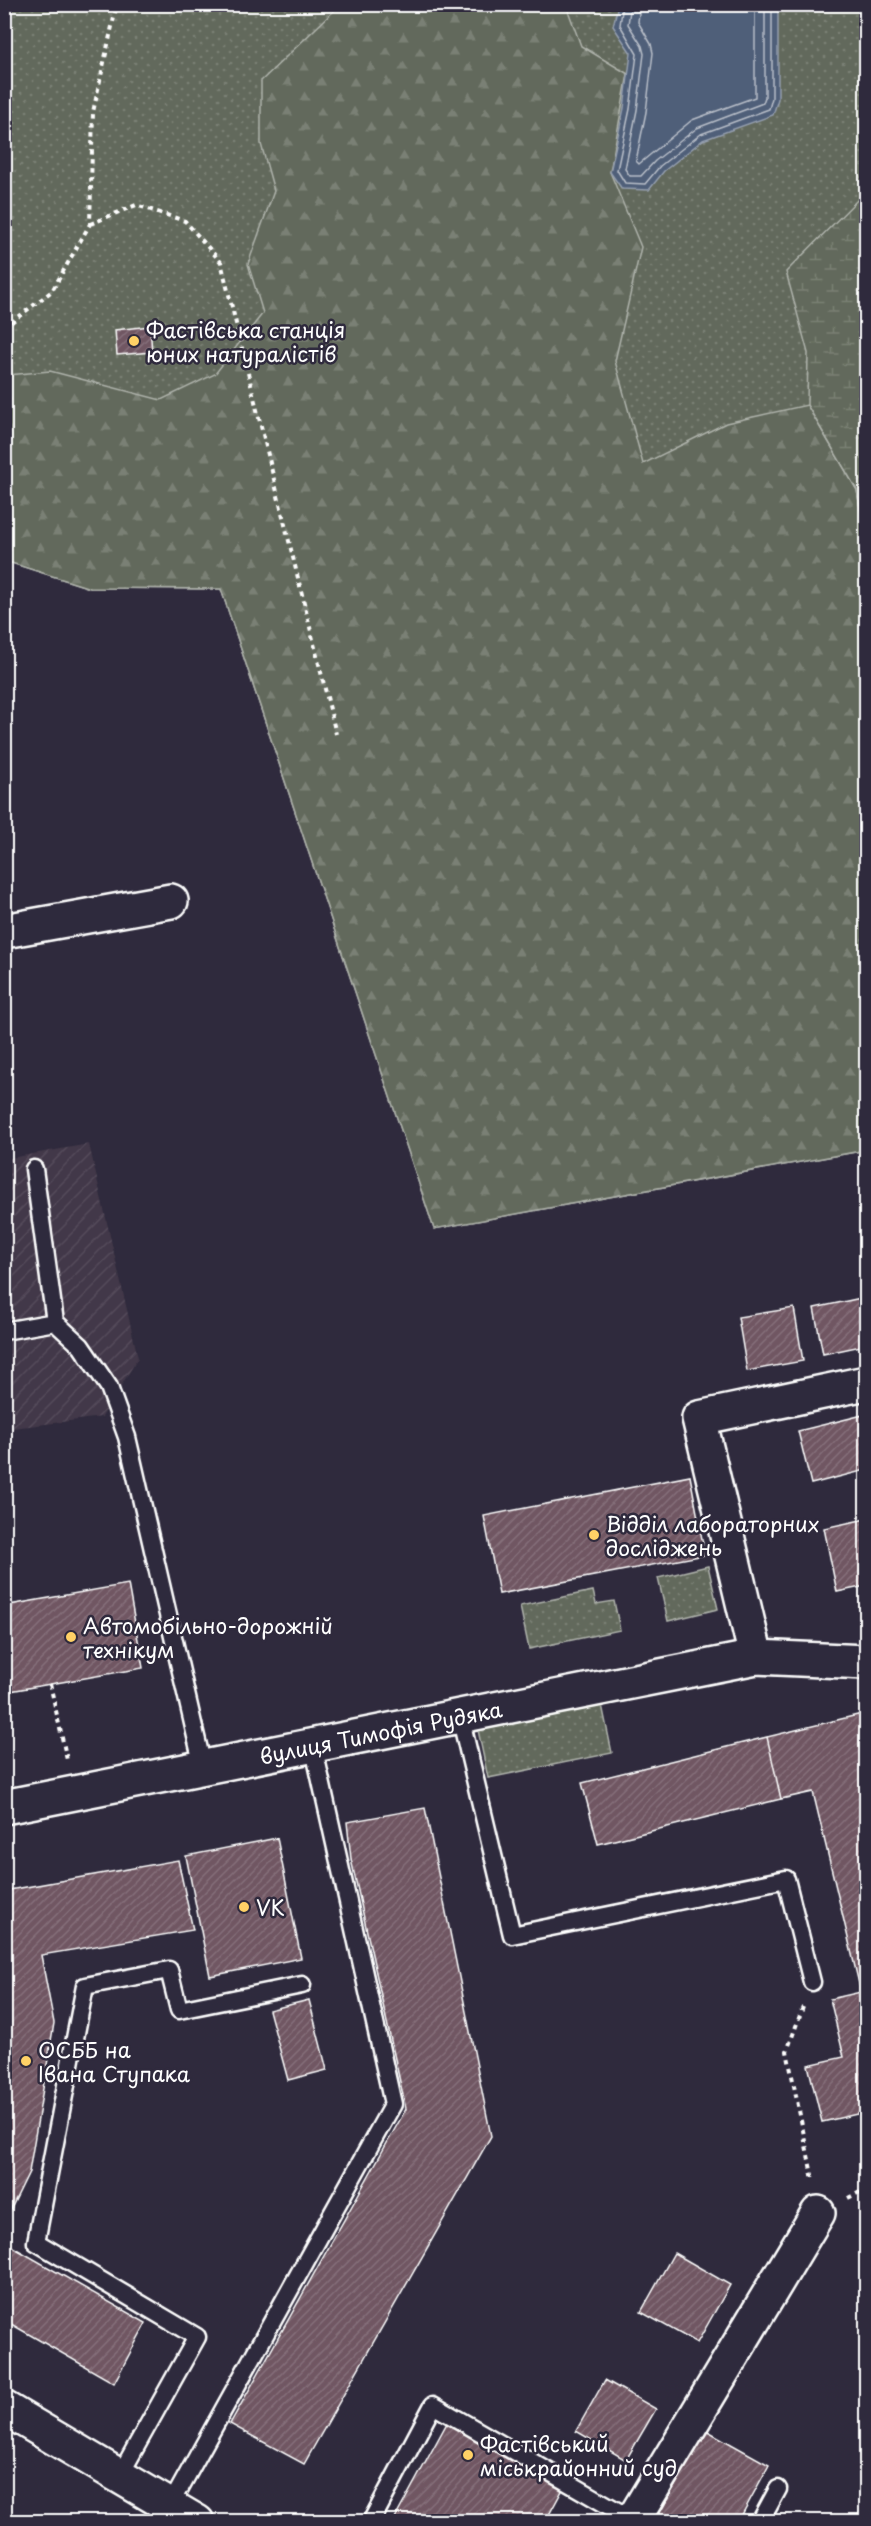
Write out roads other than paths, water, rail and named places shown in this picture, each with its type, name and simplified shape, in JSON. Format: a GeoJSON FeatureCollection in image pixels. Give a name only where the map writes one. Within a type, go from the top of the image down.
{"type":"FeatureCollection","features":[{"type":"Feature","properties":{"kind":"street"},"geometry":{"type":"LineString","coordinates":[[4,931],[171,901]]}},
{"type":"Feature","properties":{"kind":"street"},"geometry":{"type":"LineString","coordinates":[[756,1657],[699,1418],[867,1383]]}},
{"type":"Feature","properties":{"kind":"street","name":"вулиця Тимофія Рудяка"},"geometry":{"type":"LineString","coordinates":[[4,1807],[756,1657],[867,1662]]}},
{"type":"Feature","properties":{"kind":"street"},"geometry":{"type":"LineString","coordinates":[[633,2521],[818,2213]]}},
{"type":"Feature","properties":{"kind":"street"},"geometry":{"type":"LineString","coordinates":[[4,2408],[184,2514]]}},
{"type":"Feature","properties":{"kind":"lane"},"geometry":{"type":"LineString","coordinates":[[34,1169],[55,1322],[81,1346],[109,1387],[127,1437],[203,1767]]}},
{"type":"Feature","properties":{"kind":"lane"},"geometry":{"type":"LineString","coordinates":[[4,1331],[55,1322]]}},
{"type":"Feature","properties":{"kind":"lane"},"geometry":{"type":"LineString","coordinates":[[460,1716],[512,1935],[786,1879],[812,1982]]}},
{"type":"Feature","properties":{"kind":"lane"},"geometry":{"type":"LineString","coordinates":[[184,2514],[393,2104],[312,1745]]}},
{"type":"Feature","properties":{"kind":"lane"},"geometry":{"type":"LineString","coordinates":[[120,2475],[198,2337],[36,2242],[85,1986],[169,1970],[179,2010],[302,1985]]}},
{"type":"Feature","properties":{"kind":"lane"},"geometry":{"type":"LineString","coordinates":[[371,2522],[433,2405],[633,2521]]}},
{"type":"Feature","properties":{"kind":"lane"},"geometry":{"type":"LineString","coordinates":[[760,2522],[778,2489]]}},
{"type":"Feature","properties":{"kind":"water"},"geometry":{"type":"Polygon","coordinates":[[[618,5],[778,5],[778,99],[773,115],[703,140],[664,171],[649,190],[622,189],[610,172],[624,108],[631,53],[613,26],[618,5]]]}},
{"type":"Feature","properties":{"kind":"place","name":"Фастівська станція юних натуралістів"},"geometry":{"type":"Point","coordinates":[134,341]}},
{"type":"Feature","properties":{"kind":"place","name":"Відділ лабораторних досліджень"},"geometry":{"type":"Point","coordinates":[594,1535]}},
{"type":"Feature","properties":{"kind":"place","name":"Автомобільно-дорожній технікум"},"geometry":{"type":"Point","coordinates":[71,1637]}},
{"type":"Feature","properties":{"kind":"place","name":"VK"},"geometry":{"type":"Point","coordinates":[244,1907]}},
{"type":"Feature","properties":{"kind":"place","name":"ОСББ на Івана Ступака"},"geometry":{"type":"Point","coordinates":[26,2061]}},
{"type":"Feature","properties":{"kind":"place","name":"Фастівський міськрайонний суд"},"geometry":{"type":"Point","coordinates":[468,2455]}}]}
